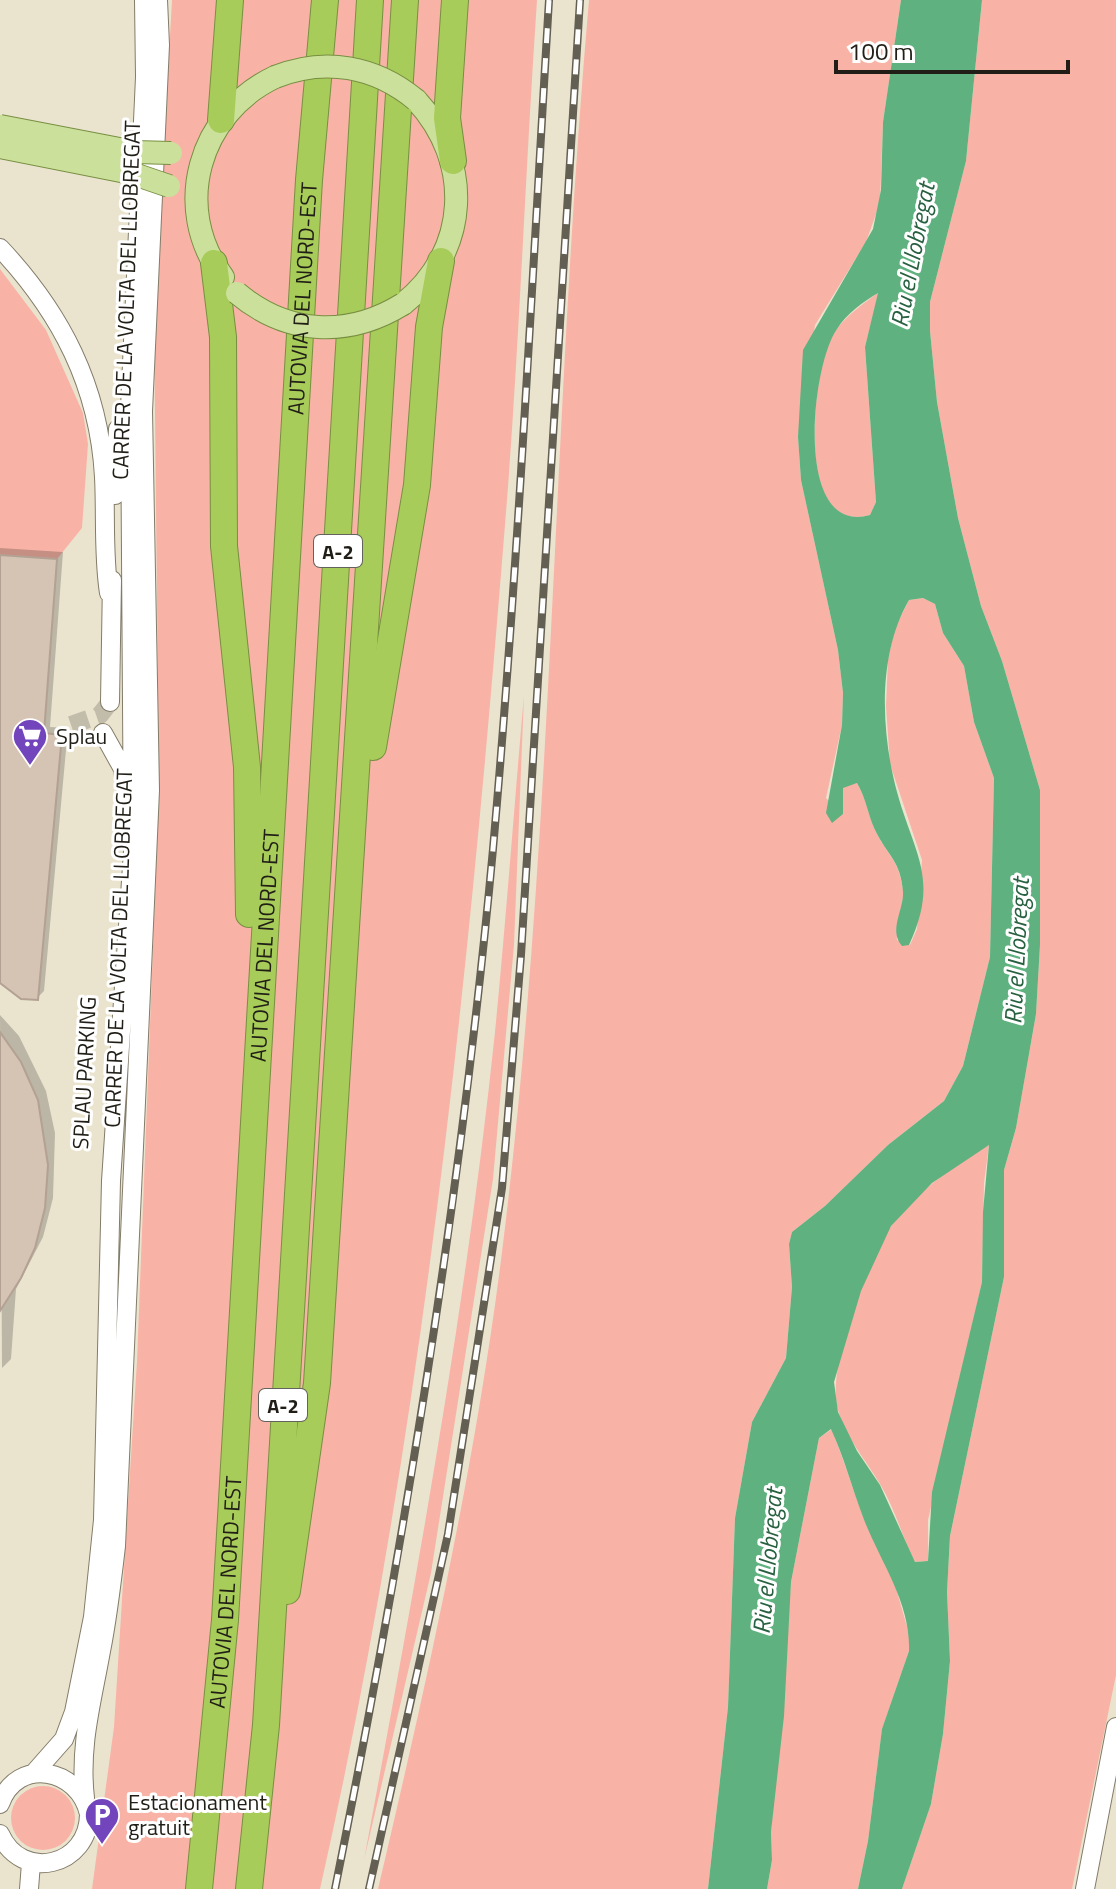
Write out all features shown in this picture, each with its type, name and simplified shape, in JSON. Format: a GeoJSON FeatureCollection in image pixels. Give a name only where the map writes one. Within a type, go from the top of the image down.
{"type":"FeatureCollection","features":[{"type":"Feature","properties":{"kind":"highway"},"geometry":{"type":"LineString","coordinates":[[215,129],[232,0]]}},
{"type":"Feature","properties":{"kind":"highway"},"geometry":{"type":"LineString","coordinates":[[308,0],[309,180]]}},
{"type":"Feature","properties":{"kind":"highway","name":"AUTOVIA DEL NORD-EST"},"geometry":{"type":"LineString","coordinates":[[199,1889],[225,1620],[309,180],[325,0]]}},
{"type":"Feature","properties":{"kind":"highway","name":"AUTOVIA DEL NORD-EST"},"geometry":{"type":"LineString","coordinates":[[249,1889],[267,1709],[370,0]]}},
{"type":"Feature","properties":{"kind":"highway"},"geometry":{"type":"LineString","coordinates":[[267,1709],[314,1409],[405,0]]}},
{"type":"Feature","properties":{"kind":"highway"},"geometry":{"type":"LineString","coordinates":[[453,161],[447,103],[455,0]]}},
{"type":"Feature","properties":{"kind":"highway"},"geometry":{"type":"LineString","coordinates":[[350,876],[406,560],[417,485],[429,327],[441,261]]}},
{"type":"Feature","properties":{"kind":"highway"},"geometry":{"type":"LineString","coordinates":[[214,263],[223,337],[224,546],[247,767],[246,1227]]}},
{"type":"Feature","properties":{"kind":"main road"},"geometry":{"type":"LineString","coordinates":[[308,67],[343,67],[387,80],[416,100],[438,128],[453,161],[458,202],[455,222],[441,261],[424,285],[403,304],[374,320],[326,329],[278,319],[237,293],[214,263],[202,238],[197,210],[200,166],[215,129],[245,95],[275,77],[308,67]]}},
{"type":"Feature","properties":{"kind":"main road"},"geometry":{"type":"LineString","coordinates":[[0,126],[135,152],[171,153],[215,129]]}},
{"type":"Feature","properties":{"kind":"main road"},"geometry":{"type":"LineString","coordinates":[[0,147],[131,173],[169,186],[197,210]]}},
{"type":"Feature","properties":{"kind":"street","name":"CARRER DE LA VOLTA DEL LLOBREGAT"},"geometry":{"type":"LineString","coordinates":[[34,1773],[64,1739],[82,1677],[101,1554],[111,1181],[133,865],[132,335],[145,77],[144,0]]}},
{"type":"Feature","properties":{"kind":"street","name":"CARRER DE LA VOLTA DEL LLOBREGAT"},"geometry":{"type":"LineString","coordinates":[[31,1863],[57,1862],[81,1844],[89,1822],[82,1769],[84,1728],[103,1645],[116,1546],[150,790],[143,411],[160,45],[158,0]]}},
{"type":"Feature","properties":{"kind":"street"},"geometry":{"type":"LineString","coordinates":[[0,248],[52,312],[82,367],[101,448],[109,593],[110,702]]}},
{"type":"Feature","properties":{"kind":"street"},"geometry":{"type":"LineString","coordinates":[[109,593],[113,576],[120,398],[132,335]]}},
{"type":"Feature","properties":{"kind":"street","name":"SPLAU PARKING"},"geometry":{"type":"LineString","coordinates":[[105,1472],[98,1374],[102,1164],[126,788],[123,769],[103,733],[116,742],[135,770]]}},
{"type":"Feature","properties":{"kind":"street"},"geometry":{"type":"LineString","coordinates":[[1085,1889],[1116,1727]]}},
{"type":"Feature","properties":{"kind":"street"},"geometry":{"type":"LineString","coordinates":[[0,1804],[7,1786],[34,1773],[64,1778],[85,1798]]}},
{"type":"Feature","properties":{"kind":"street"},"geometry":{"type":"LineString","coordinates":[[2,1839],[31,1863],[29,1889]]}},
{"type":"Feature","properties":{"kind":"shaded area"},"geometry":{"type":"Polygon","coordinates":[[[172,0],[537,0],[508,487],[460,1016],[439,1192],[388,1542],[320,1889],[92,1889],[114,1727],[137,1361],[159,792],[154,318],[172,0]]]}},
{"type":"Feature","properties":{"kind":"shaded area"},"geometry":{"type":"Polygon","coordinates":[[[589,0],[901,0],[883,122],[880,203],[866,242],[815,325],[798,437],[801,480],[838,650],[843,693],[842,725],[826,798],[843,815],[843,787],[857,783],[875,830],[899,872],[903,897],[897,940],[910,945],[917,929],[922,860],[890,764],[886,706],[888,659],[895,628],[909,600],[923,598],[935,604],[943,633],[964,666],[974,722],[994,778],[990,957],[963,1066],[944,1101],[888,1145],[825,1206],[792,1232],[789,1244],[792,1287],[786,1358],[752,1422],[735,1518],[728,1707],[708,1889],[378,1889],[463,1497],[501,1260],[532,946],[567,315],[589,0]]]}},
{"type":"Feature","properties":{"kind":"shaded area"},"geometry":{"type":"Polygon","coordinates":[[[982,0],[1116,0],[1116,1675],[1072,1889],[902,1889],[931,1804],[943,1734],[950,1661],[947,1592],[950,1536],[1004,1277],[1004,1170],[1016,1128],[1036,1014],[1040,945],[1040,790],[1002,661],[981,606],[958,518],[937,402],[930,331],[930,302],[966,161],[982,0]]]}},
{"type":"Feature","properties":{"kind":"shaded area"},"geometry":{"type":"Polygon","coordinates":[[[0,269],[46,330],[83,413],[88,444],[82,528],[57,559],[0,555],[0,269]]]}},
{"type":"Feature","properties":{"kind":"shaded area"},"geometry":{"type":"Polygon","coordinates":[[[879,292],[865,347],[876,502],[870,515],[846,515],[830,503],[820,480],[815,452],[818,390],[822,363],[832,336],[850,315],[879,292]]]}},
{"type":"Feature","properties":{"kind":"shaded area"},"geometry":{"type":"Polygon","coordinates":[[[524,695],[514,945],[493,1179],[431,1573],[364,1860],[420,1550],[469,1240],[495,1032],[524,695]]]}},
{"type":"Feature","properties":{"kind":"shaded area"},"geometry":{"type":"Polygon","coordinates":[[[989,1145],[984,1183],[982,1282],[928,1520],[928,1561],[915,1562],[885,1493],[851,1439],[838,1410],[838,1369],[860,1289],[891,1226],[936,1180],[989,1145]]]}},
{"type":"Feature","properties":{"kind":"shaded area"},"geometry":{"type":"Polygon","coordinates":[[[832,1429],[864,1519],[893,1578],[910,1637],[909,1651],[882,1730],[868,1841],[858,1889],[767,1889],[772,1860],[771,1832],[791,1582],[819,1438],[832,1429]]]}},
{"type":"Feature","properties":{"kind":"shaded area"},"geometry":{"type":"Polygon","coordinates":[[[43,1786],[61,1792],[69,1800],[75,1818],[69,1836],[61,1844],[43,1850],[25,1844],[17,1836],[11,1818],[17,1800],[25,1792],[43,1786]]]}},
{"type":"Feature","properties":{"kind":"water","name":"Riu el Llobregat"},"geometry":{"type":"Polygon","coordinates":[[[901,0],[982,0],[966,161],[930,302],[930,331],[937,402],[958,518],[981,606],[1002,661],[1040,790],[1040,945],[1036,1014],[1016,1128],[1004,1170],[1004,1277],[950,1536],[947,1592],[950,1661],[943,1734],[931,1804],[902,1889],[858,1889],[868,1841],[882,1729],[909,1651],[908,1633],[900,1598],[863,1517],[831,1429],[819,1438],[791,1582],[784,1716],[767,1889],[708,1889],[728,1707],[735,1518],[752,1422],[786,1358],[792,1287],[789,1244],[792,1232],[825,1206],[888,1145],[944,1101],[963,1066],[990,957],[994,778],[974,722],[964,666],[943,633],[935,604],[923,598],[909,600],[899,622],[891,645],[885,694],[885,720],[892,769],[921,867],[923,884],[923,902],[909,945],[902,946],[896,933],[903,899],[902,881],[875,830],[857,783],[843,788],[843,814],[832,823],[826,813],[842,725],[843,693],[838,650],[801,480],[798,437],[803,350],[873,229],[881,190],[883,122],[901,0]],[[878,293],[841,323],[828,348],[820,376],[815,444],[819,475],[829,500],[845,515],[870,515],[876,502],[865,347],[878,293]],[[989,1145],[932,1183],[891,1226],[861,1291],[834,1382],[838,1412],[857,1451],[880,1485],[915,1562],[928,1561],[932,1492],[982,1282],[983,1212],[989,1145]]]}},
{"type":"Feature","properties":{"kind":"building","name":"Splau"},"geometry":{"type":"Polygon","coordinates":[[[0,555],[57,559],[44,733],[62,735],[38,1000],[21,999],[0,983],[0,555]]]}},
{"type":"Feature","properties":{"kind":"building"},"geometry":{"type":"Polygon","coordinates":[[[0,1032],[21,1062],[38,1100],[48,1165],[45,1208],[35,1248],[0,1311],[0,1032]]]}},
{"type":"Feature","properties":{"kind":"tunnel"},"geometry":{"type":"LineString","coordinates":[[71,725],[100,715],[110,702]]}},
{"type":"Feature","properties":{"kind":"railway"},"geometry":{"type":"LineString","coordinates":[[335,1889],[384,1631],[428,1371],[480,980],[510,637],[549,0]]}},
{"type":"Feature","properties":{"kind":"railway"},"geometry":{"type":"LineString","coordinates":[[369,1889],[448,1534],[502,1188],[521,955],[580,0]]}},
{"type":"Feature","properties":{"kind":"place","name":"Splau"},"geometry":{"type":"Point","coordinates":[30,767]}},
{"type":"Feature","properties":{"kind":"place","name":"Estacionament gratuit"},"geometry":{"type":"Point","coordinates":[102,1846]}}]}
